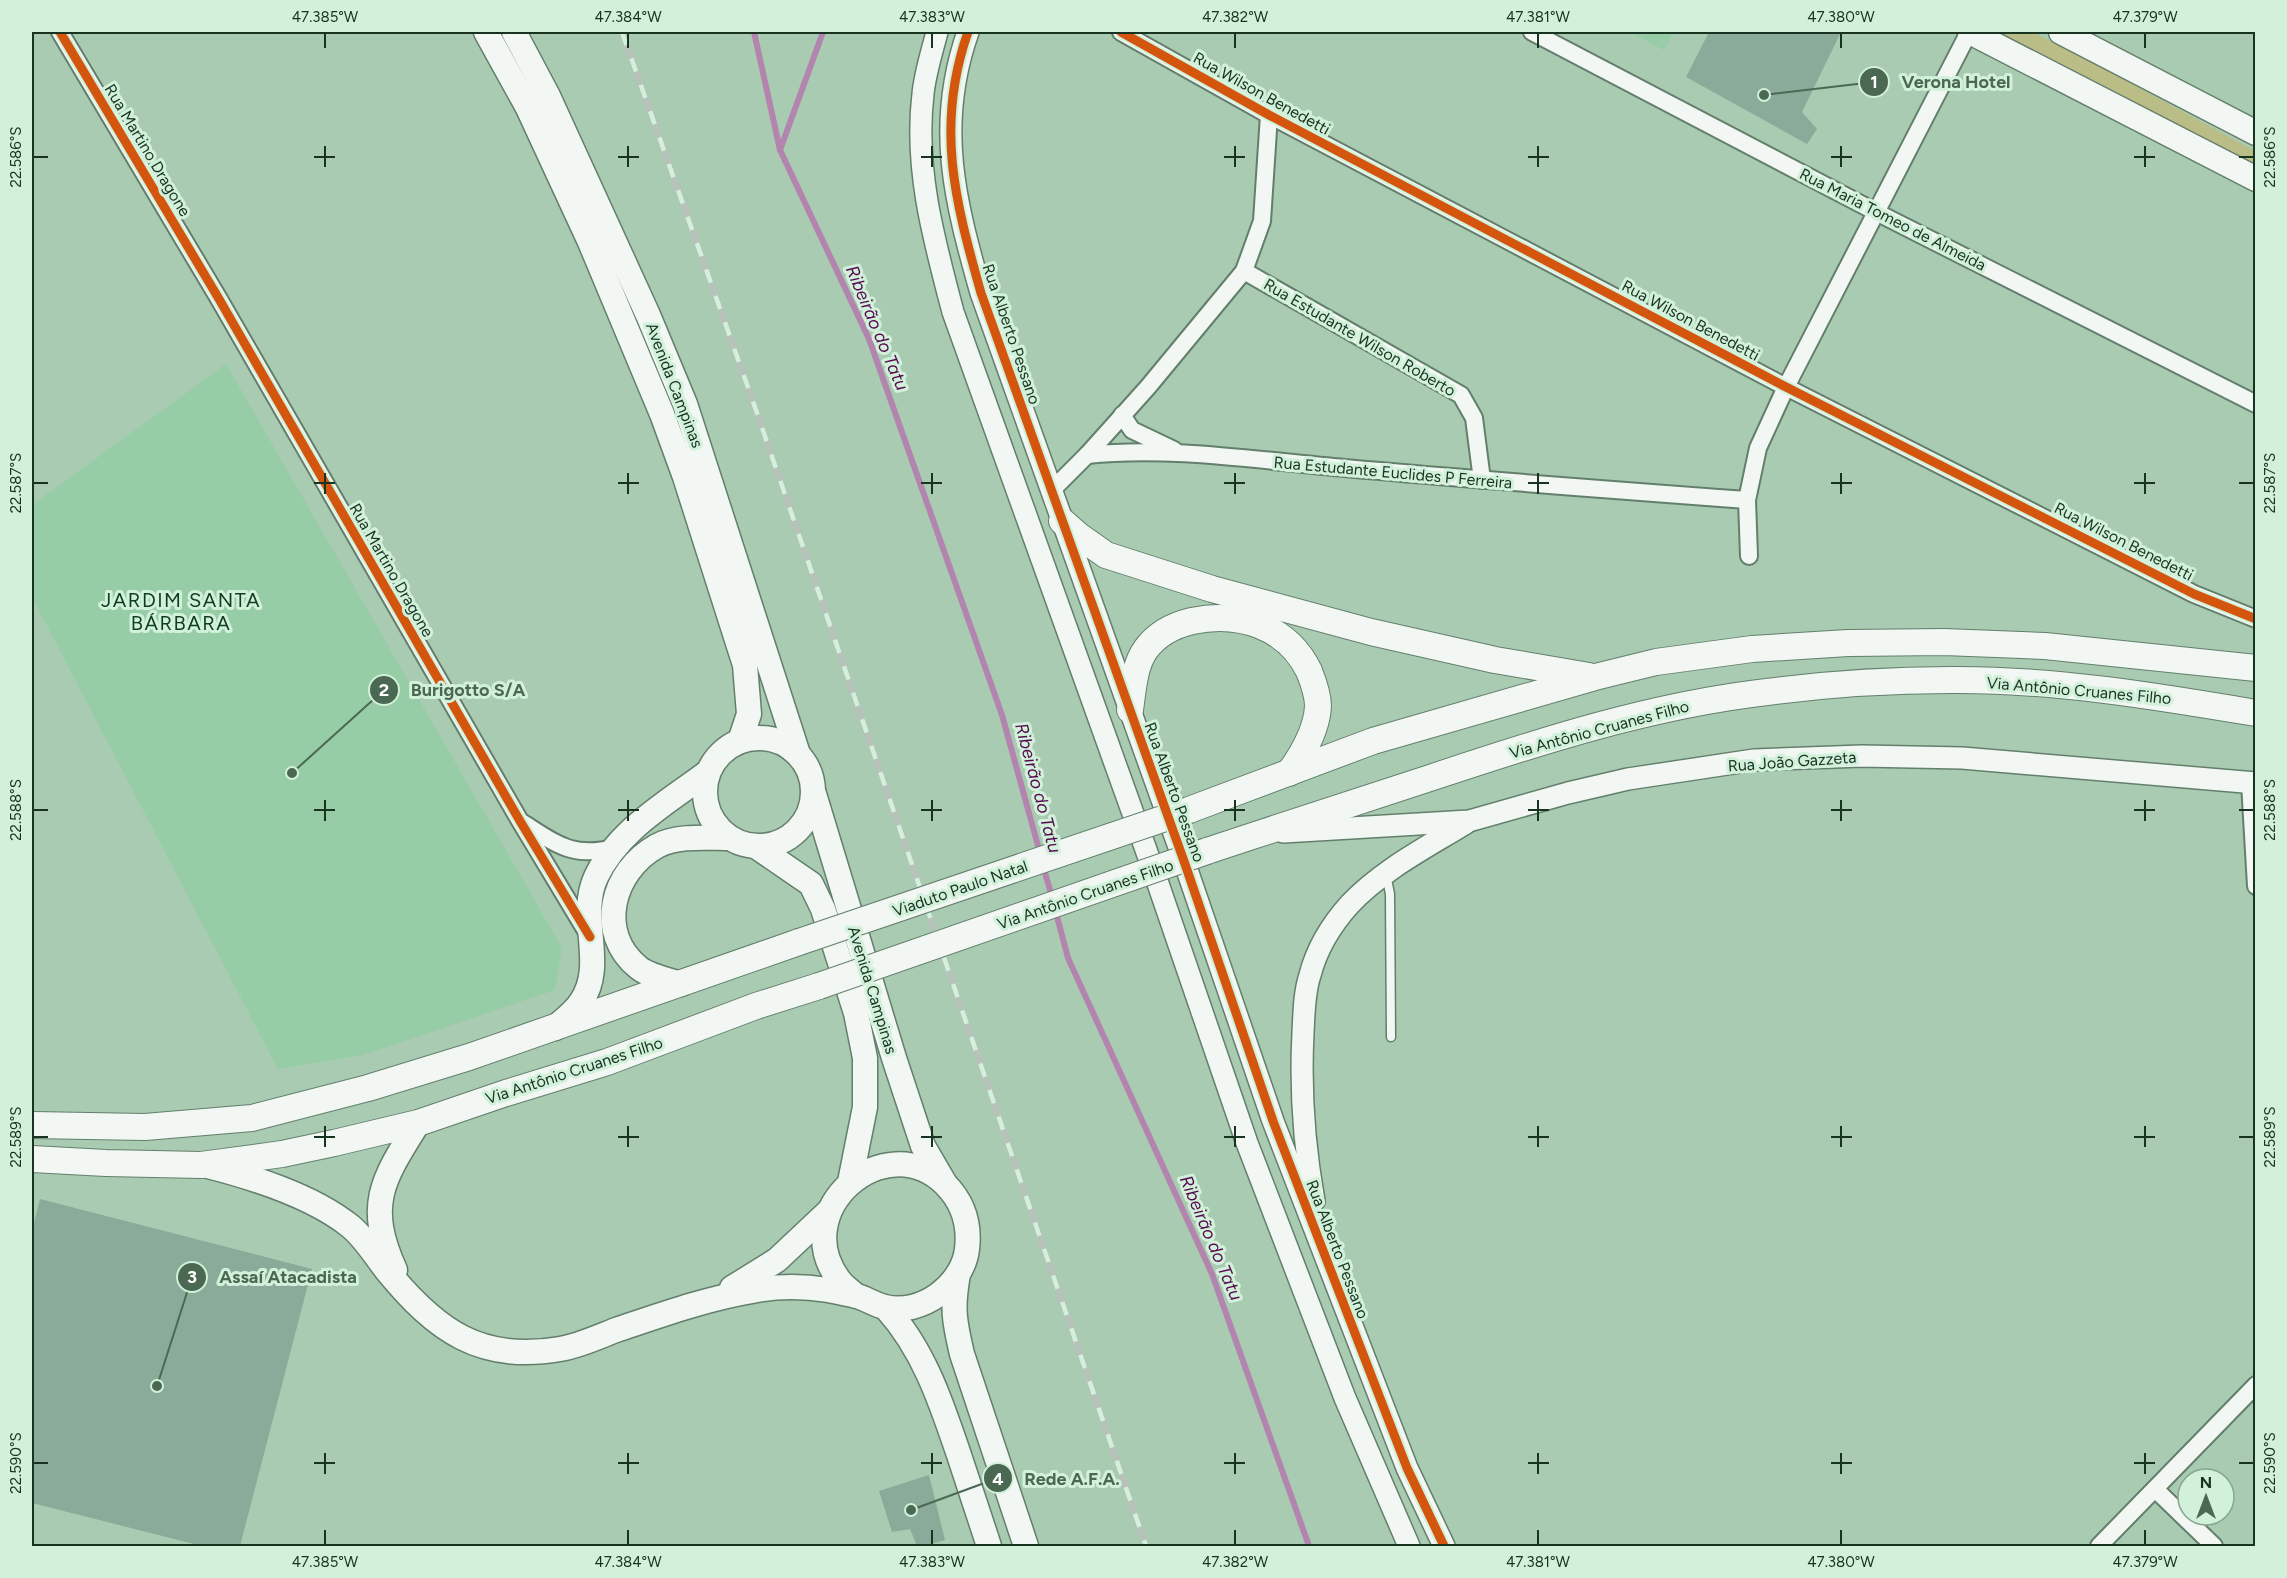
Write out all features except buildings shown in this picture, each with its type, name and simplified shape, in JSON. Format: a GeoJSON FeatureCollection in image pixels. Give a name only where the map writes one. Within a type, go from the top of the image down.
{"type":"FeatureCollection","features":[{"type":"Feature","properties":{"kind":"main road","name":"Avenida Campinas"},"geometry":{"type":"LineString","coordinates":[[486,32],[528,108],[590,242],[658,404],[696,472],[798,754]]}},
{"type":"Feature","properties":{"kind":"main road","name":"Avenida Campinas"},"geometry":{"type":"LineString","coordinates":[[514,32],[548,96],[648,315],[685,404],[696,472],[745,665],[749,714],[740,741]]}},
{"type":"Feature","properties":{"kind":"main road"},"geometry":{"type":"LineString","coordinates":[[1970,32],[2256,179]]}},
{"type":"Feature","properties":{"kind":"main road"},"geometry":{"type":"LineString","coordinates":[[2061,32],[2256,133]]}},
{"type":"Feature","properties":{"kind":"main road"},"geometry":{"type":"LineString","coordinates":[[1062,521],[1106,555],[1212,589],[1371,632],[1495,660],[1595,677]]}},
{"type":"Feature","properties":{"kind":"main road"},"geometry":{"type":"LineString","coordinates":[[1130,710],[1138,664],[1154,639],[1167,630],[1207,618],[1226,617],[1262,626],[1276,633],[1292,646],[1303,660],[1315,688],[1318,705],[1316,718],[1307,742],[1289,773]]}},
{"type":"Feature","properties":{"kind":"main road"},"geometry":{"type":"LineString","coordinates":[[1289,773],[1373,741],[1595,677],[1656,662],[1752,649],[1912,642],[2045,646],[2256,668]]}},
{"type":"Feature","properties":{"kind":"main road","name":"Via Antônio Cruanes Filho"},"geometry":{"type":"LineString","coordinates":[[32,1159],[201,1165],[282,1154],[418,1123],[607,1062],[756,1006],[1262,833],[1549,739],[1676,708],[1764,692],[1858,682],[1952,680],[2054,685],[2164,697],[2256,713]]}},
{"type":"Feature","properties":{"kind":"main road"},"geometry":{"type":"LineString","coordinates":[[755,738],[771,739],[798,754],[809,771],[814,794],[808,815],[796,832],[778,843],[757,847],[729,838],[715,825],[707,809],[704,790],[708,772],[715,760],[726,749],[740,741],[755,738]]}},
{"type":"Feature","properties":{"kind":"main road","name":"Rua Martino Dragone"},"geometry":{"type":"LineString","coordinates":[[555,1028],[581,1003],[592,980],[594,964],[588,910],[596,878],[615,848],[641,821],[708,772]]}},
{"type":"Feature","properties":{"kind":"main road","name":"Viaduto Paulo Natal"},"geometry":{"type":"LineString","coordinates":[[681,984],[1189,810],[1289,773]]}},
{"type":"Feature","properties":{"kind":"main road","name":"Avenida Campinas"},"geometry":{"type":"LineString","coordinates":[[814,794],[923,1146],[944,1182]]}},
{"type":"Feature","properties":{"kind":"main road"},"geometry":{"type":"LineString","coordinates":[[681,984],[640,969],[621,950],[613,931],[612,910],[618,888],[641,856],[659,845],[685,838],[729,838]]}},
{"type":"Feature","properties":{"kind":"main road","name":"Avenida Campinas"},"geometry":{"type":"LineString","coordinates":[[757,847],[812,884],[823,909],[856,1013],[866,1058],[866,1107],[850,1182]]}},
{"type":"Feature","properties":{"kind":"main road"},"geometry":{"type":"LineString","coordinates":[[32,1125],[145,1127],[252,1118],[368,1088],[469,1057],[681,984]]}},
{"type":"Feature","properties":{"kind":"main road"},"geometry":{"type":"LineString","coordinates":[[408,1296],[385,1248],[379,1215],[381,1189],[393,1163],[418,1123]]}},
{"type":"Feature","properties":{"kind":"main road"},"geometry":{"type":"LineString","coordinates":[[201,1165],[254,1178],[309,1202],[351,1227],[408,1296],[439,1325],[475,1345],[515,1353],[561,1349],[713,1298],[766,1288],[817,1289],[856,1296],[886,1308],[907,1308],[927,1302],[945,1290],[958,1274]]}},
{"type":"Feature","properties":{"kind":"main road"},"geometry":{"type":"LineString","coordinates":[[856,1296],[839,1280],[828,1259],[824,1236],[828,1212],[837,1195],[850,1182],[872,1169],[897,1165],[922,1169],[944,1182],[957,1197],[966,1216],[969,1236],[966,1256],[958,1274],[953,1304],[955,1325],[962,1353],[1026,1546]]}},
{"type":"Feature","properties":{"kind":"main road"},"geometry":{"type":"LineString","coordinates":[[713,1298],[752,1277],[777,1260],[828,1212]]}},
{"type":"Feature","properties":{"kind":"main road"},"geometry":{"type":"LineString","coordinates":[[886,1308],[902,1325],[925,1363],[944,1411],[989,1546]]}},
{"type":"Feature","properties":{"kind":"street","name":"Rua Martino Dragone"},"geometry":{"type":"LineString","coordinates":[[60,32],[219,299],[520,821],[590,937]]}},
{"type":"Feature","properties":{"kind":"street"},"geometry":{"type":"LineString","coordinates":[[937,32],[923,93],[921,149],[930,224],[953,312],[1154,872],[1247,1143],[1345,1398],[1408,1546]]}},
{"type":"Feature","properties":{"kind":"street","name":"Rua Alberto Pessano"},"geometry":{"type":"LineString","coordinates":[[968,32],[957,70],[950,119],[950,143],[958,210],[994,334],[1130,710],[1273,1121],[1407,1468],[1444,1546]]}},
{"type":"Feature","properties":{"kind":"street","name":"Rua Wilson Benedetti"},"geometry":{"type":"LineString","coordinates":[[1121,32],[1269,115],[1786,387],[2194,594],[2256,619]]}},
{"type":"Feature","properties":{"kind":"street","name":"Rua Maria Tomeo de Almeida"},"geometry":{"type":"LineString","coordinates":[[1532,32],[1876,212],[2256,404]]}},
{"type":"Feature","properties":{"kind":"street"},"geometry":{"type":"LineString","coordinates":[[1749,556],[1747,500],[1758,448],[1786,387],[1970,32]]}},
{"type":"Feature","properties":{"kind":"street"},"geometry":{"type":"LineString","coordinates":[[1051,491],[1148,387],[1244,271],[1262,221],[1269,115]]}},
{"type":"Feature","properties":{"kind":"street","name":"Rua Estudante Wilson Roberto"},"geometry":{"type":"LineString","coordinates":[[1244,271],[1461,394],[1474,418],[1482,480]]}},
{"type":"Feature","properties":{"kind":"street","name":"Rua Estudante Euclides P Ferreira"},"geometry":{"type":"LineString","coordinates":[[1122,415],[1132,430],[1183,454]]}},
{"type":"Feature","properties":{"kind":"street","name":"Rua Estudante Euclides P Ferreira"},"geometry":{"type":"LineString","coordinates":[[1087,455],[1113,452],[1183,454],[1747,500]]}},
{"type":"Feature","properties":{"kind":"street","name":"Rua João Gazzeta"},"geometry":{"type":"LineString","coordinates":[[1262,833],[1469,821],[1628,779],[1754,760],[1862,756],[1962,758],[2253,783]]}},
{"type":"Feature","properties":{"kind":"street"},"geometry":{"type":"LineString","coordinates":[[2253,783],[2256,886]]}},
{"type":"Feature","properties":{"kind":"street","name":"Rua Martino Dragone"},"geometry":{"type":"LineString","coordinates":[[520,821],[559,845],[578,852],[594,853],[615,848]]}},
{"type":"Feature","properties":{"kind":"street"},"geometry":{"type":"LineString","coordinates":[[1322,1247],[1303,1118],[1301,1071],[1304,1013],[1309,976],[1318,950],[1331,928],[1350,904],[1386,874],[1469,821]]}},
{"type":"Feature","properties":{"kind":"street"},"geometry":{"type":"LineString","coordinates":[[2098,1546],[2256,1385]]}},
{"type":"Feature","properties":{"kind":"street"},"geometry":{"type":"LineString","coordinates":[[2155,1489],[2214,1546]]}},
{"type":"Feature","properties":{"kind":"lane"},"geometry":{"type":"LineString","coordinates":[[1386,874],[1390,894],[1391,1037]]}},
{"type":"Feature","properties":{"kind":"shaded area"},"geometry":{"type":"Polygon","coordinates":[[[1629,32],[1674,32],[1664,50],[1629,32]]]}},
{"type":"Feature","properties":{"kind":"shaded area"},"geometry":{"type":"Polygon","coordinates":[[[1998,32],[2032,32],[2070,50],[2255,151],[2255,166],[1998,32]]]}},
{"type":"Feature","properties":{"kind":"shaded area"},"geometry":{"type":"Polygon","coordinates":[[[226,364],[562,948],[555,990],[363,1055],[278,1069],[32,597],[32,505],[226,364]]]}},
{"type":"Feature","properties":{"kind":"waterway","name":"Ribeirão do Tatu"},"geometry":{"type":"LineString","coordinates":[[754,32],[780,150],[869,339],[1002,715],[1040,853]]}},
{"type":"Feature","properties":{"kind":"waterway"},"geometry":{"type":"LineString","coordinates":[[780,150],[823,32]]}},
{"type":"Feature","properties":{"kind":"waterway","name":"Ribeirão do Tatu"},"geometry":{"type":"LineString","coordinates":[[1043,866],[1053,900]]}},
{"type":"Feature","properties":{"kind":"waterway","name":"Ribeirão do Tatu"},"geometry":{"type":"LineString","coordinates":[[1055,909],[1068,958],[1212,1274],[1309,1546]]}},
{"type":"Feature","properties":{"kind":"railway"},"geometry":{"type":"LineString","coordinates":[[622,32],[756,410],[1146,1546]]}},
{"type":"Feature","properties":{"kind":"cycle path"},"geometry":{"type":"LineString","coordinates":[[60,32],[219,299],[520,821],[590,937]]}},
{"type":"Feature","properties":{"kind":"cycle path"},"geometry":{"type":"LineString","coordinates":[[968,32],[958,66],[952,100],[952,163],[963,227],[981,293],[1185,864],[1273,1121],[1407,1468],[1444,1546]]}},
{"type":"Feature","properties":{"kind":"cycle path"},"geometry":{"type":"LineString","coordinates":[[1121,32],[1269,115],[1786,387],[2194,594],[2256,619]]}},
{"type":"Feature","properties":{"kind":"place","name":"Verona Hotel"},"geometry":{"type":"Point","coordinates":[1764,95]}},
{"type":"Feature","properties":{"kind":"place","name":"Burigotto S/A"},"geometry":{"type":"Point","coordinates":[292,773]}},
{"type":"Feature","properties":{"kind":"place","name":"Assaí Atacadista"},"geometry":{"type":"Point","coordinates":[157,1386]}},
{"type":"Feature","properties":{"kind":"place","name":"Rede A.F.A."},"geometry":{"type":"Point","coordinates":[911,1510]}},
{"type":"Feature","properties":{"kind":"district","name":"JARDIM SANTA BÁRBARA"},"geometry":{"type":"Point","coordinates":[181,612]}}]}
